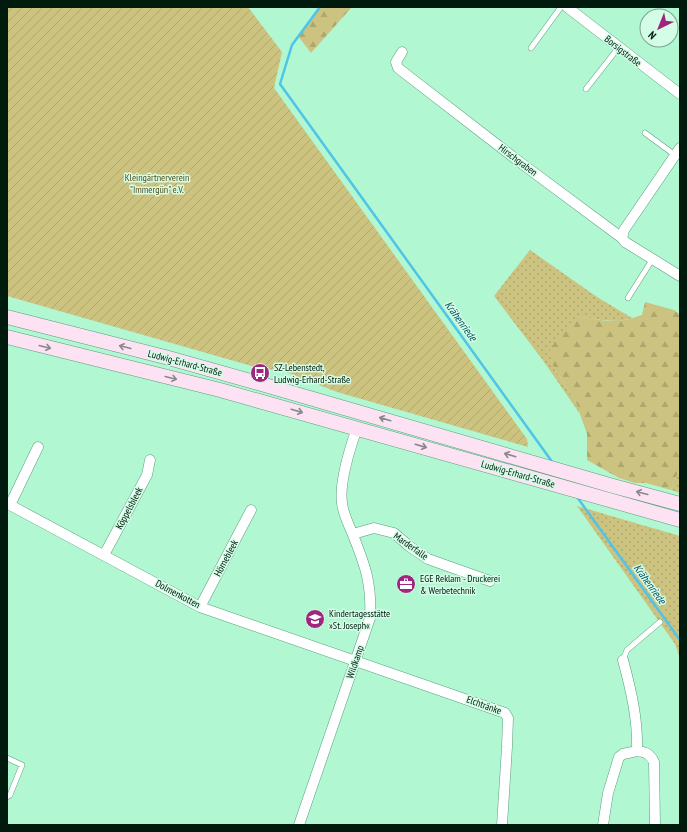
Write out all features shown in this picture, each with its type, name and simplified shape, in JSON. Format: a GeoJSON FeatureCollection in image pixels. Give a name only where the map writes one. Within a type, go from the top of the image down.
{"type":"FeatureCollection","features":[{"type":"Feature","properties":{"kind":"main road","name":"Ludwig-Erhard-Straße"},"geometry":{"type":"LineString","coordinates":[[7,318],[164,357],[362,412],[680,504]]}},
{"type":"Feature","properties":{"kind":"main road","name":"Ludwig-Erhard-Straße"},"geometry":{"type":"LineString","coordinates":[[7,337],[220,390],[680,520]]}},
{"type":"Feature","properties":{"kind":"main road"},"geometry":{"type":"LineString","coordinates":[[357,428],[362,412]]}},
{"type":"Feature","properties":{"kind":"street","name":"Borsigstraße"},"geometry":{"type":"LineString","coordinates":[[567,7],[680,94]]}},
{"type":"Feature","properties":{"kind":"street","name":"Hirschgraben"},"geometry":{"type":"LineString","coordinates":[[402,52],[396,62],[398,68],[521,163],[622,238],[625,242],[680,276]]}},
{"type":"Feature","properties":{"kind":"street"},"geometry":{"type":"LineString","coordinates":[[622,238],[624,230],[678,152]]}},
{"type":"Feature","properties":{"kind":"street","name":"Wildkamp"},"geometry":{"type":"LineString","coordinates":[[299,825],[370,618],[371,599],[369,581],[342,503],[342,486],[357,428]]}},
{"type":"Feature","properties":{"kind":"street","name":"Dolmenkotten"},"geometry":{"type":"LineString","coordinates":[[38,447],[10,505],[200,607],[356,660]]}},
{"type":"Feature","properties":{"kind":"street","name":"Köppelsbleek"},"geometry":{"type":"LineString","coordinates":[[104,555],[147,475],[150,460]]}},
{"type":"Feature","properties":{"kind":"street","name":"Hörnebleek"},"geometry":{"type":"LineString","coordinates":[[200,607],[251,510]]}},
{"type":"Feature","properties":{"kind":"street","name":"Marderfalle"},"geometry":{"type":"LineString","coordinates":[[353,534],[374,528],[394,533],[409,546],[428,559],[490,581]]}},
{"type":"Feature","properties":{"kind":"street","name":"Elchtränke"},"geometry":{"type":"LineString","coordinates":[[356,660],[505,713],[508,718],[502,825]]}},
{"type":"Feature","properties":{"kind":"street"},"geometry":{"type":"LineString","coordinates":[[622,660],[632,695],[637,725],[637,751]]}},
{"type":"Feature","properties":{"kind":"street"},"geometry":{"type":"LineString","coordinates":[[603,825],[608,793],[619,757],[623,754],[637,751],[646,752],[654,762],[656,825]]}},
{"type":"Feature","properties":{"kind":"lane"},"geometry":{"type":"LineString","coordinates":[[531,48],[561,7]]}},
{"type":"Feature","properties":{"kind":"lane"},"geometry":{"type":"LineString","coordinates":[[586,90],[619,47]]}},
{"type":"Feature","properties":{"kind":"lane"},"geometry":{"type":"LineString","coordinates":[[645,133],[678,152]]}},
{"type":"Feature","properties":{"kind":"lane"},"geometry":{"type":"LineString","coordinates":[[628,298],[652,260]]}},
{"type":"Feature","properties":{"kind":"lane"},"geometry":{"type":"LineString","coordinates":[[622,660],[627,650],[660,622]]}},
{"type":"Feature","properties":{"kind":"lane"},"geometry":{"type":"LineString","coordinates":[[7,758],[22,765],[10,795],[7,797]]}},
{"type":"Feature","properties":{"kind":"green space","name":"Kleingärtnerverein \"Immergün\" e.V."},"geometry":{"type":"Polygon","coordinates":[[[7,7],[248,7],[282,52],[274,88],[527,439],[528,447],[337,392],[283,371],[259,368],[7,296],[7,7]]]}},
{"type":"Feature","properties":{"kind":"green space"},"geometry":{"type":"Polygon","coordinates":[[[320,7],[352,7],[311,53],[298,36],[320,7]]]}},
{"type":"Feature","properties":{"kind":"green space"},"geometry":{"type":"Polygon","coordinates":[[[530,250],[597,297],[632,318],[613,321],[581,317],[551,363],[575,400],[580,414],[542,359],[494,296],[530,250]]]}},
{"type":"Feature","properties":{"kind":"green space"},"geometry":{"type":"Polygon","coordinates":[[[645,302],[674,310],[680,315],[680,468],[671,490],[646,483],[635,483],[619,478],[587,460],[587,434],[575,400],[551,363],[550,348],[565,328],[581,317],[607,321],[626,320],[642,315],[645,302]]]}},
{"type":"Feature","properties":{"kind":"green space"},"geometry":{"type":"Polygon","coordinates":[[[680,468],[680,493],[671,490],[680,468]]]}},
{"type":"Feature","properties":{"kind":"green space"},"geometry":{"type":"Polygon","coordinates":[[[577,506],[680,536],[680,658],[675,644],[577,506]]]}},
{"type":"Feature","properties":{"kind":"waterway","name":"Krähenriede"},"geometry":{"type":"LineString","coordinates":[[320,7],[292,45],[280,84],[553,463]]}},
{"type":"Feature","properties":{"kind":"waterway","name":"Krähenriede"},"geometry":{"type":"LineString","coordinates":[[577,497],[680,640]]}},
{"type":"Feature","properties":{"kind":"place","name":"SZ-Lebenstedt, Ludwig-Erhard-Straße"},"geometry":{"type":"Point","coordinates":[260,373]}},
{"type":"Feature","properties":{"kind":"place","name":"EGE Reklam - Druckerei & Werbetechnik"},"geometry":{"type":"Point","coordinates":[406,584]}},
{"type":"Feature","properties":{"kind":"place","name":"Kindertagesstätte »St. Joseph«"},"geometry":{"type":"Point","coordinates":[315,619]}}]}
